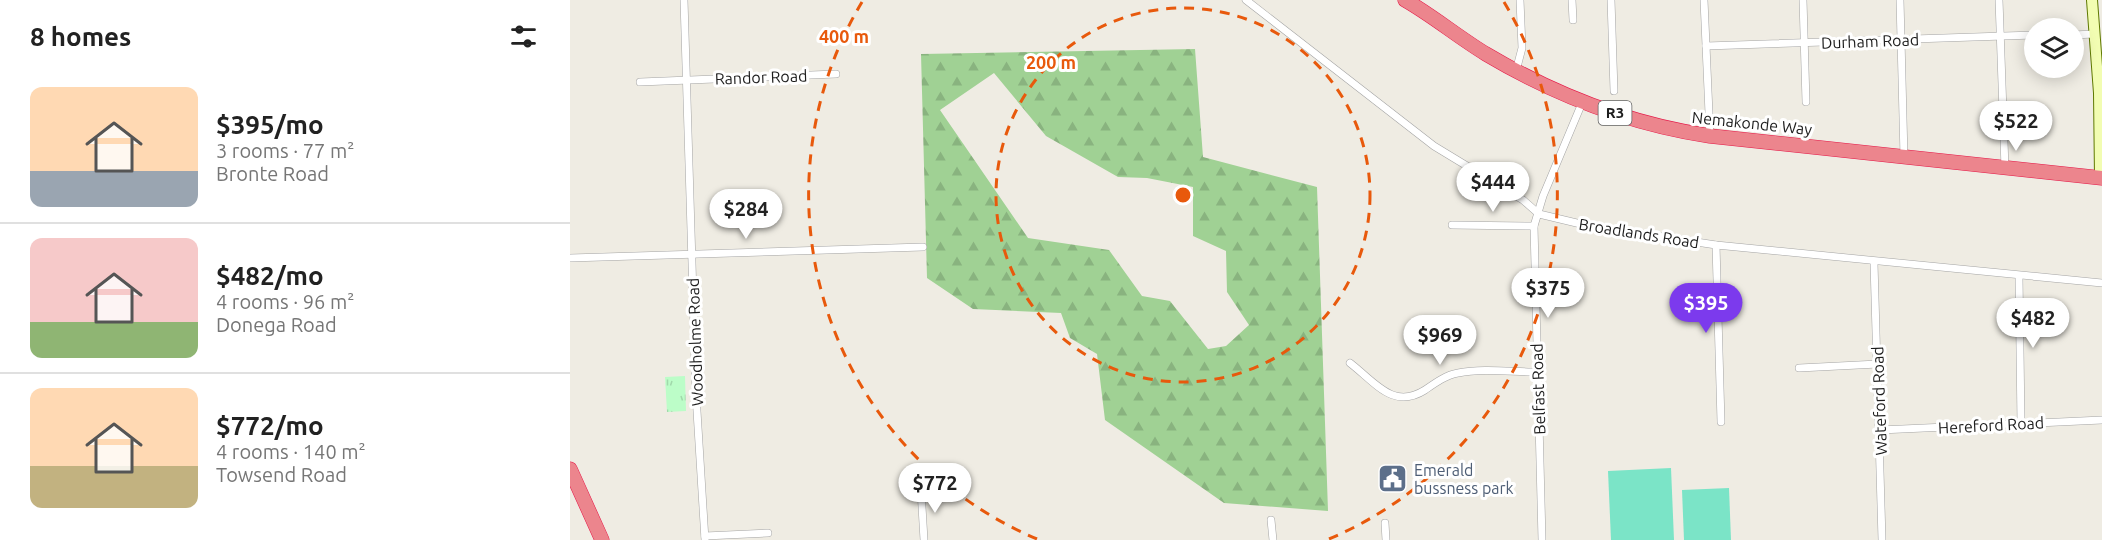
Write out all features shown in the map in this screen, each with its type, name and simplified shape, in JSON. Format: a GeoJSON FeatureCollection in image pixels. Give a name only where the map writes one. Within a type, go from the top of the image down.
{"type":"FeatureCollection","features":[{"type":"Feature","properties":{"kind":"highway","name":"Nemakonde Way"},"geometry":{"type":"LineString","coordinates":[[1405,0],[1516,71],[1582,103],[1656,126],[1710,135],[2101,178]]}},
{"type":"Feature","properties":{"kind":"highway","name":"Nemakonde Way"},"geometry":{"type":"LineString","coordinates":[[1415,0],[1426,12]]}},
{"type":"Feature","properties":{"kind":"highway"},"geometry":{"type":"LineString","coordinates":[[570,469],[602,540]]}},
{"type":"Feature","properties":{"kind":"street","name":"Woodholme Road"},"geometry":{"type":"LineString","coordinates":[[684,0],[692,254],[705,538]]}},
{"type":"Feature","properties":{"kind":"street","name":"Broadlands Road"},"geometry":{"type":"LineString","coordinates":[[1246,0],[1434,146],[1523,200],[1539,214],[1585,225],[1716,245],[1874,263],[2102,283]]}},
{"type":"Feature","properties":{"kind":"street"},"geometry":{"type":"LineString","coordinates":[[1516,71],[1522,48],[1520,0]]}},
{"type":"Feature","properties":{"kind":"street"},"geometry":{"type":"LineString","coordinates":[[1572,0],[1573,20]]}},
{"type":"Feature","properties":{"kind":"street"},"geometry":{"type":"LineString","coordinates":[[1611,0],[1614,91]]}},
{"type":"Feature","properties":{"kind":"street"},"geometry":{"type":"LineString","coordinates":[[1704,0],[1710,135]]}},
{"type":"Feature","properties":{"kind":"street"},"geometry":{"type":"LineString","coordinates":[[1803,0],[1806,102]]}},
{"type":"Feature","properties":{"kind":"street"},"geometry":{"type":"LineString","coordinates":[[1900,0],[1904,157]]}},
{"type":"Feature","properties":{"kind":"street"},"geometry":{"type":"LineString","coordinates":[[1999,0],[2005,168]]}},
{"type":"Feature","properties":{"kind":"street"},"geometry":{"type":"LineString","coordinates":[[2092,0],[2099,93],[2101,178]]}},
{"type":"Feature","properties":{"kind":"street"},"geometry":{"type":"LineString","coordinates":[[2084,34],[2094,34]]}},
{"type":"Feature","properties":{"kind":"street","name":"Durham Road"},"geometry":{"type":"LineString","coordinates":[[1706,46],[2024,36]]}},
{"type":"Feature","properties":{"kind":"street","name":"Randor Road"},"geometry":{"type":"LineString","coordinates":[[640,82],[836,74]]}},
{"type":"Feature","properties":{"kind":"street","name":"Belfast Road"},"geometry":{"type":"LineString","coordinates":[[1542,540],[1534,226],[1543,196],[1582,103]]}},
{"type":"Feature","properties":{"kind":"street"},"geometry":{"type":"LineString","coordinates":[[1452,225],[1534,226]]}},
{"type":"Feature","properties":{"kind":"street"},"geometry":{"type":"LineString","coordinates":[[1716,245],[1720,422]]}},
{"type":"Feature","properties":{"kind":"street"},"geometry":{"type":"LineString","coordinates":[[570,258],[923,247]]}},
{"type":"Feature","properties":{"kind":"street","name":"Wateford Road"},"geometry":{"type":"LineString","coordinates":[[1874,263],[1881,430],[1882,540]]}},
{"type":"Feature","properties":{"kind":"street"},"geometry":{"type":"LineString","coordinates":[[2019,277],[2021,423]]}},
{"type":"Feature","properties":{"kind":"street"},"geometry":{"type":"LineString","coordinates":[[1350,363],[1388,393],[1404,399],[1411,398],[1444,378],[1460,372],[1538,372]]}},
{"type":"Feature","properties":{"kind":"street"},"geometry":{"type":"LineString","coordinates":[[1799,368],[1878,364]]}},
{"type":"Feature","properties":{"kind":"street","name":"Hereford Road"},"geometry":{"type":"LineString","coordinates":[[1881,430],[2102,420]]}},
{"type":"Feature","properties":{"kind":"street"},"geometry":{"type":"LineString","coordinates":[[921,490],[924,540]]}},
{"type":"Feature","properties":{"kind":"street"},"geometry":{"type":"LineString","coordinates":[[1271,520],[1273,540]]}},
{"type":"Feature","properties":{"kind":"street"},"geometry":{"type":"LineString","coordinates":[[1385,523],[1386,540]]}},
{"type":"Feature","properties":{"kind":"street"},"geometry":{"type":"LineString","coordinates":[[705,538],[768,533]]}},
{"type":"Feature","properties":{"kind":"green space"},"geometry":{"type":"Polygon","coordinates":[[[1195,49],[1203,157],[1317,187],[1328,511],[1224,503],[1105,420],[1097,354],[1070,338],[1061,313],[973,309],[927,278],[921,54],[1195,49]],[[994,73],[940,110],[1028,238],[1109,250],[1142,296],[1170,301],[1208,349],[1226,346],[1249,325],[1227,292],[1226,251],[1193,236],[1193,187],[1147,178],[1118,177],[1046,136],[994,73]]]}},
{"type":"Feature","properties":{"kind":"green space"},"geometry":{"type":"Polygon","coordinates":[[[685,376],[686,411],[667,412],[665,377],[685,376]]]}},
{"type":"Feature","properties":{"kind":"green space"},"geometry":{"type":"Polygon","coordinates":[[[1671,468],[1674,540],[1611,540],[1608,471],[1671,468]]]}},
{"type":"Feature","properties":{"kind":"green space"},"geometry":{"type":"Polygon","coordinates":[[[1729,488],[1731,540],[1684,540],[1682,490],[1729,488]]]}},
{"type":"Feature","properties":{"kind":"place","name":"Emerald bussness park"},"geometry":{"type":"Point","coordinates":[1393,479]}}]}
